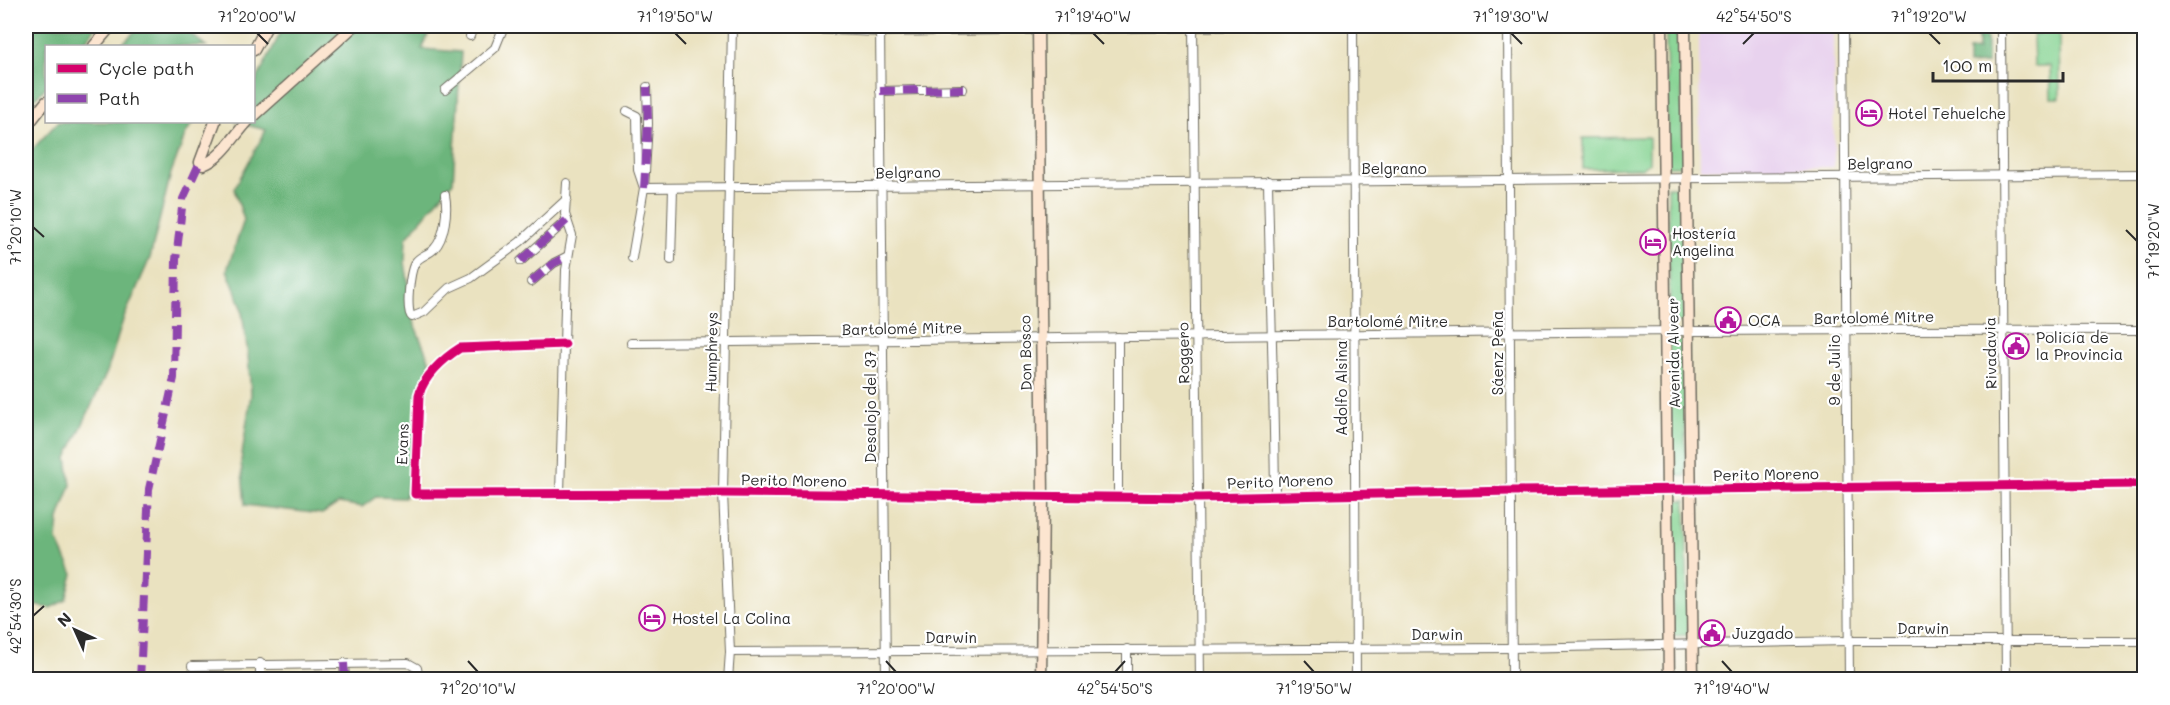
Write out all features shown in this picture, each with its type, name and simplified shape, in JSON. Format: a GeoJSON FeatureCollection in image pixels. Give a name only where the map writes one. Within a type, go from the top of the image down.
{"type":"FeatureCollection","features":[{"type":"Feature","properties":{"kind":"main road"},"geometry":{"type":"LineString","coordinates":[[94,45],[111,26]]}},
{"type":"Feature","properties":{"kind":"main road"},"geometry":{"type":"LineString","coordinates":[[255,48],[267,26]]}},
{"type":"Feature","properties":{"kind":"main road"},"geometry":{"type":"LineString","coordinates":[[255,115],[354,26]]}},
{"type":"Feature","properties":{"kind":"main road","name":"Avenida Alvear"},"geometry":{"type":"LineString","coordinates":[[1662,26],[1669,680]]}},
{"type":"Feature","properties":{"kind":"main road","name":"Avenida Alvear"},"geometry":{"type":"LineString","coordinates":[[1685,26],[1693,680]]}},
{"type":"Feature","properties":{"kind":"main road","name":"Don Bosco"},"geometry":{"type":"LineString","coordinates":[[1038,27],[1043,497],[1041,680]]}},
{"type":"Feature","properties":{"kind":"main road"},"geometry":{"type":"LineString","coordinates":[[26,127],[45,103]]}},
{"type":"Feature","properties":{"kind":"main road"},"geometry":{"type":"LineString","coordinates":[[215,123],[200,162],[202,165],[210,163],[246,123]]}},
{"type":"Feature","properties":{"kind":"street"},"geometry":{"type":"LineString","coordinates":[[470,36],[473,26]]}},
{"type":"Feature","properties":{"kind":"street"},"geometry":{"type":"LineString","coordinates":[[445,90],[495,48],[504,26]]}},
{"type":"Feature","properties":{"kind":"street"},"geometry":{"type":"LineString","coordinates":[[732,26],[880,29],[1266,26]]}},
{"type":"Feature","properties":{"kind":"street","name":"Humphreys"},"geometry":{"type":"LineString","coordinates":[[728,680],[730,652],[723,493],[724,342],[732,26]]}},
{"type":"Feature","properties":{"kind":"street","name":"Roggero"},"geometry":{"type":"LineString","coordinates":[[1193,26],[1200,498],[1200,680]]}},
{"type":"Feature","properties":{"kind":"street","name":"Adolfo Alsina"},"geometry":{"type":"LineString","coordinates":[[1353,26],[1356,680]]}},
{"type":"Feature","properties":{"kind":"street","name":"Sáenz Peña"},"geometry":{"type":"LineString","coordinates":[[1508,26],[1512,680]]}},
{"type":"Feature","properties":{"kind":"street","name":"9 de Julio"},"geometry":{"type":"LineString","coordinates":[[1844,26],[1849,680]]}},
{"type":"Feature","properties":{"kind":"street","name":"Rivadavia"},"geometry":{"type":"LineString","coordinates":[[2001,26],[2006,680]]}},
{"type":"Feature","properties":{"kind":"street","name":"Desalojo del 37"},"geometry":{"type":"LineString","coordinates":[[880,29],[886,680]]}},
{"type":"Feature","properties":{"kind":"street"},"geometry":{"type":"LineString","coordinates":[[632,258],[644,188],[648,124],[647,87]]}},
{"type":"Feature","properties":{"kind":"street"},"geometry":{"type":"LineString","coordinates":[[880,91],[963,89]]}},
{"type":"Feature","properties":{"kind":"street"},"geometry":{"type":"LineString","coordinates":[[627,111],[637,116],[638,170],[644,188]]}},
{"type":"Feature","properties":{"kind":"street","name":"Belgrano"},"geometry":{"type":"LineString","coordinates":[[644,188],[2145,174]]}},
{"type":"Feature","properties":{"kind":"street"},"geometry":{"type":"LineString","coordinates":[[1268,181],[1275,496]]}},
{"type":"Feature","properties":{"kind":"street"},"geometry":{"type":"LineString","coordinates":[[560,494],[568,256],[572,235],[567,220],[567,183]]}},
{"type":"Feature","properties":{"kind":"street"},"geometry":{"type":"LineString","coordinates":[[671,260],[673,188]]}},
{"type":"Feature","properties":{"kind":"street"},"geometry":{"type":"LineString","coordinates":[[445,195],[448,207],[439,242],[433,250],[415,263],[412,271],[408,315],[417,317],[450,288],[485,268],[519,242],[567,199]]}},
{"type":"Feature","properties":{"kind":"street"},"geometry":{"type":"LineString","coordinates":[[521,261],[567,220]]}},
{"type":"Feature","properties":{"kind":"street"},"geometry":{"type":"LineString","coordinates":[[531,282],[554,263],[568,256]]}},
{"type":"Feature","properties":{"kind":"street","name":"Bartolomé Mitre"},"geometry":{"type":"LineString","coordinates":[[631,344],[1040,340],[1272,334],[1510,335],[2003,329],[2145,330]]}},
{"type":"Feature","properties":{"kind":"street"},"geometry":{"type":"LineString","coordinates":[[1118,338],[1118,498]]}},
{"type":"Feature","properties":{"kind":"street","name":"Evans"},"geometry":{"type":"LineString","coordinates":[[415,494],[421,384],[460,348],[565,344]]}},
{"type":"Feature","properties":{"kind":"street","name":"Perito Moreno"},"geometry":{"type":"LineString","coordinates":[[415,494],[723,493],[884,497],[1200,498],[1512,490],[2145,484]]}},
{"type":"Feature","properties":{"kind":"street","name":"Darwin"},"geometry":{"type":"LineString","coordinates":[[730,652],[1513,648],[1848,641],[2145,641]]}},
{"type":"Feature","properties":{"kind":"street"},"geometry":{"type":"LineString","coordinates":[[1127,649],[1127,680]]}},
{"type":"Feature","properties":{"kind":"street"},"geometry":{"type":"LineString","coordinates":[[260,663],[260,680]]}},
{"type":"Feature","properties":{"kind":"street"},"geometry":{"type":"LineString","coordinates":[[192,666],[260,663],[408,663],[417,668],[419,680]]}},
{"type":"Feature","properties":{"kind":"street"},"geometry":{"type":"LineString","coordinates":[[344,663],[345,680]]}},
{"type":"Feature","properties":{"kind":"shaded area"},"geometry":{"type":"Polygon","coordinates":[[[1833,28],[1834,167],[1700,169],[1699,31],[1833,28]]]}},
{"type":"Feature","properties":{"kind":"green space"},"geometry":{"type":"Polygon","coordinates":[[[26,26],[97,26],[82,45],[45,45],[45,88],[26,108],[26,26]]]}},
{"type":"Feature","properties":{"kind":"green space"},"geometry":{"type":"Polygon","coordinates":[[[140,26],[180,26],[205,45],[121,45],[140,26]]]}},
{"type":"Feature","properties":{"kind":"green space"},"geometry":{"type":"Polygon","coordinates":[[[284,26],[432,26],[422,49],[461,52],[453,182],[406,238],[405,262],[415,326],[430,362],[405,498],[376,497],[362,507],[339,503],[322,514],[245,505],[241,461],[251,394],[241,305],[227,270],[244,220],[234,189],[266,130],[239,123],[255,123],[255,83],[284,26]]]}},
{"type":"Feature","properties":{"kind":"green space"},"geometry":{"type":"Polygon","coordinates":[[[1666,31],[1681,31],[1683,166],[1668,166],[1666,31]]]}},
{"type":"Feature","properties":{"kind":"green space"},"geometry":{"type":"Polygon","coordinates":[[[2059,33],[2060,98],[2051,98],[2050,66],[2034,66],[2033,34],[2059,33]]]}},
{"type":"Feature","properties":{"kind":"green space"},"geometry":{"type":"Polygon","coordinates":[[[1978,35],[1984,35],[1987,39],[1987,64],[1968,65],[1968,51],[1978,50],[1978,35]]]}},
{"type":"Feature","properties":{"kind":"green space"},"geometry":{"type":"Polygon","coordinates":[[[57,123],[193,123],[186,133],[171,173],[150,258],[123,320],[107,372],[67,458],[71,485],[59,519],[57,540],[73,574],[66,600],[50,608],[26,604],[26,156],[57,123]]]}},
{"type":"Feature","properties":{"kind":"green space"},"geometry":{"type":"Polygon","coordinates":[[[1649,137],[1649,163],[1642,168],[1583,169],[1583,138],[1649,137]]]}},
{"type":"Feature","properties":{"kind":"green space"},"geometry":{"type":"Polygon","coordinates":[[[1668,187],[1683,187],[1685,322],[1670,322],[1668,187]]]}},
{"type":"Feature","properties":{"kind":"green space"},"geometry":{"type":"Polygon","coordinates":[[[1669,341],[1684,341],[1686,476],[1671,476],[1669,341]]]}},
{"type":"Feature","properties":{"kind":"green space"},"geometry":{"type":"Polygon","coordinates":[[[1686,500],[1688,635],[1673,636],[1671,501],[1686,500]]]}},
{"type":"Feature","properties":{"kind":"marked path"},"geometry":{"type":"LineString","coordinates":[[644,188],[648,124],[647,87]]}},
{"type":"Feature","properties":{"kind":"marked path"},"geometry":{"type":"LineString","coordinates":[[880,91],[963,89]]}},
{"type":"Feature","properties":{"kind":"marked path"},"geometry":{"type":"LineString","coordinates":[[140,680],[149,489],[174,378],[176,260],[183,199],[200,162]]}},
{"type":"Feature","properties":{"kind":"marked path"},"geometry":{"type":"LineString","coordinates":[[521,261],[567,220]]}},
{"type":"Feature","properties":{"kind":"marked path"},"geometry":{"type":"LineString","coordinates":[[531,282],[554,263],[568,256]]}},
{"type":"Feature","properties":{"kind":"marked path"},"geometry":{"type":"LineString","coordinates":[[344,663],[345,680]]}},
{"type":"Feature","properties":{"kind":"cycle path"},"geometry":{"type":"LineString","coordinates":[[565,344],[460,348],[435,368],[425,381],[419,395],[415,494],[723,493],[1200,498],[1512,491],[2144,484]]}},
{"type":"Feature","properties":{"kind":"place","name":"Hotel Tehuelche"},"geometry":{"type":"Point","coordinates":[1869,113]}},
{"type":"Feature","properties":{"kind":"place","name":"Hostería Angelina"},"geometry":{"type":"Point","coordinates":[1653,242]}},
{"type":"Feature","properties":{"kind":"place","name":"OCA"},"geometry":{"type":"Point","coordinates":[1728,320]}},
{"type":"Feature","properties":{"kind":"place","name":"Policía de la Provincia"},"geometry":{"type":"Point","coordinates":[2016,346]}},
{"type":"Feature","properties":{"kind":"place","name":"Hostel La Colina"},"geometry":{"type":"Point","coordinates":[652,618]}},
{"type":"Feature","properties":{"kind":"place","name":"Juzgado"},"geometry":{"type":"Point","coordinates":[1712,633]}}]}
